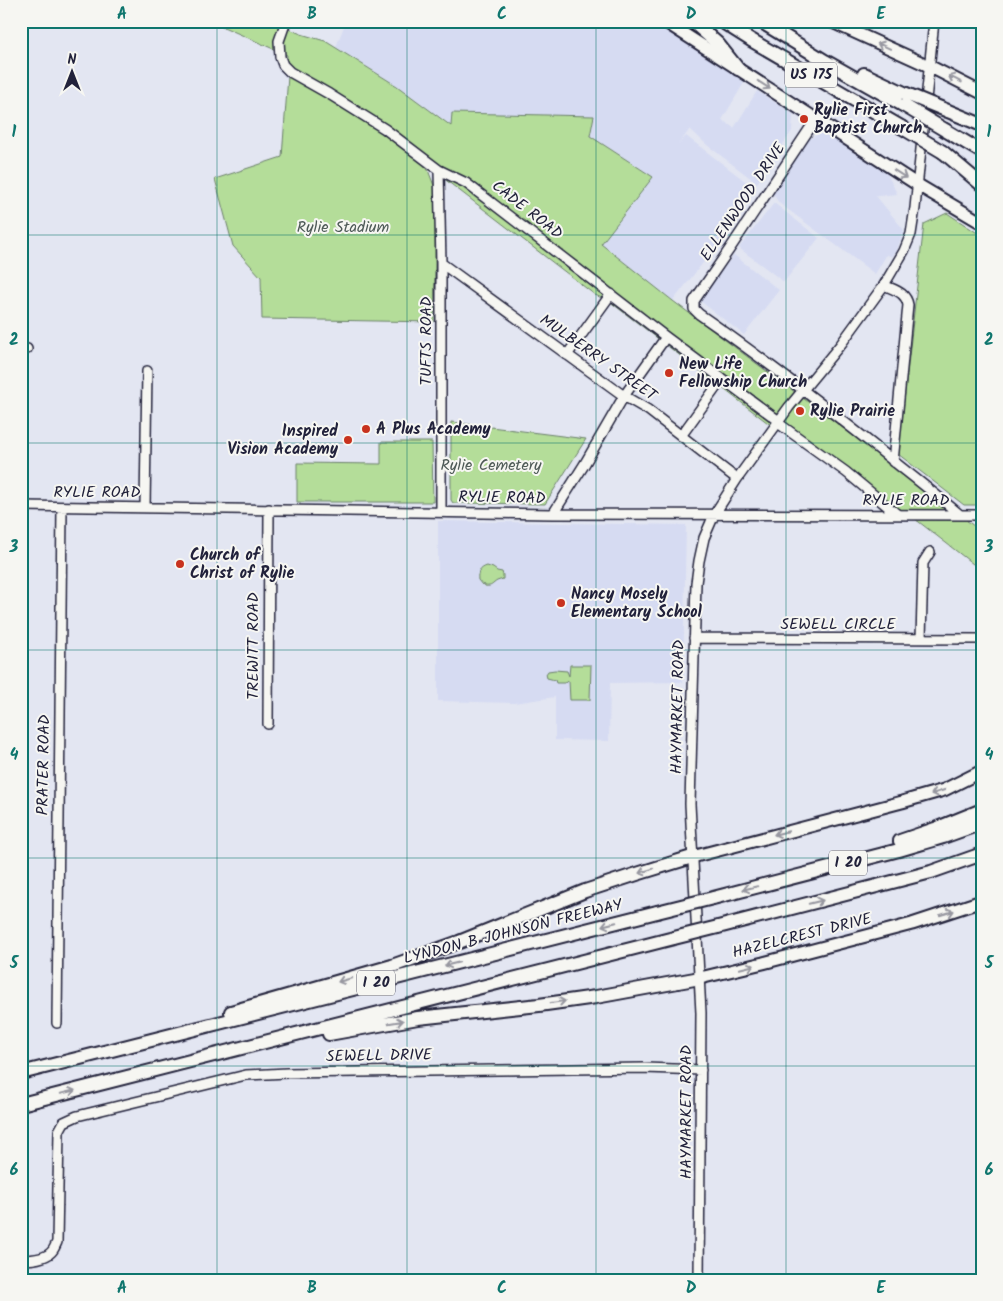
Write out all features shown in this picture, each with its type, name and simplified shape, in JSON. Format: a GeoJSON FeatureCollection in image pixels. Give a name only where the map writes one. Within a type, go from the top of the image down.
{"type":"FeatureCollection","features":[{"type":"Feature","properties":{"kind":"highway"},"geometry":{"type":"LineString","coordinates":[[692,21],[718,44],[738,69]]}},
{"type":"Feature","properties":{"kind":"highway","name":"US 175"},"geometry":{"type":"LineString","coordinates":[[721,21],[982,176]]}},
{"type":"Feature","properties":{"kind":"highway","name":"US 175"},"geometry":{"type":"LineString","coordinates":[[760,21],[791,40],[828,55],[874,79],[904,99]]}},
{"type":"Feature","properties":{"kind":"highway"},"geometry":{"type":"LineString","coordinates":[[904,99],[948,111],[982,126]]}},
{"type":"Feature","properties":{"kind":"highway"},"geometry":{"type":"LineString","coordinates":[[904,99],[946,130],[982,152]]}},
{"type":"Feature","properties":{"kind":"highway"},"geometry":{"type":"LineString","coordinates":[[943,152],[982,185]]}},
{"type":"Feature","properties":{"kind":"highway"},"geometry":{"type":"LineString","coordinates":[[791,878],[935,829],[982,810]]}},
{"type":"Feature","properties":{"kind":"highway","name":"LYNDON B JOHNSON FREEWAY"},"geometry":{"type":"LineString","coordinates":[[21,1073],[899,850],[982,823]]}},
{"type":"Feature","properties":{"kind":"highway","name":"I 20"},"geometry":{"type":"LineString","coordinates":[[21,1104],[931,872],[982,854]]}},
{"type":"Feature","properties":{"kind":"highway"},"geometry":{"type":"LineString","coordinates":[[95,1055],[244,1008],[392,966],[459,942],[585,891],[692,857]]}},
{"type":"Feature","properties":{"kind":"highway"},"geometry":{"type":"LineString","coordinates":[[228,1051],[418,1018],[596,997],[700,978]]}},
{"type":"Feature","properties":{"kind":"main road"},"geometry":{"type":"LineString","coordinates":[[664,21],[918,185],[982,223]]}},
{"type":"Feature","properties":{"kind":"main road"},"geometry":{"type":"LineString","coordinates":[[830,21],[929,66],[982,93]]}},
{"type":"Feature","properties":{"kind":"main road"},"geometry":{"type":"LineString","coordinates":[[692,857],[944,790],[982,771]]}},
{"type":"Feature","properties":{"kind":"main road","name":"HAZELCREST DRIVE"},"geometry":{"type":"LineString","coordinates":[[700,978],[912,924],[978,904]]}},
{"type":"Feature","properties":{"kind":"street","name":"CADE ROAD"},"geometry":{"type":"LineString","coordinates":[[286,21],[279,41],[280,57],[290,72],[385,128],[438,170],[466,183],[666,337],[846,472],[898,515]]}},
{"type":"Feature","properties":{"kind":"street","name":"HAYMARKET ROAD"},"geometry":{"type":"LineString","coordinates":[[699,1280],[700,978],[690,804],[696,584],[699,561],[704,538],[714,515],[737,479],[789,406],[842,344],[884,285],[904,251],[910,234],[918,185],[934,21]]}},
{"type":"Feature","properties":{"kind":"street","name":"ELLENWOOD DRIVE"},"geometry":{"type":"LineString","coordinates":[[804,390],[699,314],[694,309],[694,301],[816,119]]}},
{"type":"Feature","properties":{"kind":"street","name":"TUFTS ROAD"},"geometry":{"type":"LineString","coordinates":[[438,170],[441,263],[441,512]]}},
{"type":"Feature","properties":{"kind":"street","name":"MULBERRY STREET"},"geometry":{"type":"LineString","coordinates":[[441,263],[624,396],[648,410],[737,479]]}},
{"type":"Feature","properties":{"kind":"street"},"geometry":{"type":"LineString","coordinates":[[884,285],[904,294],[908,305],[894,462]]}},
{"type":"Feature","properties":{"kind":"street"},"geometry":{"type":"LineString","coordinates":[[567,354],[611,294]]}},
{"type":"Feature","properties":{"kind":"street"},"geometry":{"type":"LineString","coordinates":[[553,514],[624,396],[666,337]]}},
{"type":"Feature","properties":{"kind":"street"},"geometry":{"type":"LineString","coordinates":[[145,507],[147,371]]}},
{"type":"Feature","properties":{"kind":"street"},"geometry":{"type":"LineString","coordinates":[[681,436],[722,379]]}},
{"type":"Feature","properties":{"kind":"street"},"geometry":{"type":"LineString","coordinates":[[804,390],[938,495],[959,514]]}},
{"type":"Feature","properties":{"kind":"street","name":"RYLIE ROAD"},"geometry":{"type":"LineString","coordinates":[[21,506],[553,514],[982,514]]}},
{"type":"Feature","properties":{"kind":"street","name":"PRATER ROAD"},"geometry":{"type":"LineString","coordinates":[[57,1023],[62,507]]}},
{"type":"Feature","properties":{"kind":"street","name":"TREWITT ROAD"},"geometry":{"type":"LineString","coordinates":[[268,724],[269,509]]}},
{"type":"Feature","properties":{"kind":"street"},"geometry":{"type":"LineString","coordinates":[[921,639],[923,563],[930,552]]}},
{"type":"Feature","properties":{"kind":"street","name":"SEWELL CIRCLE"},"geometry":{"type":"LineString","coordinates":[[694,638],[982,639]]}},
{"type":"Feature","properties":{"kind":"street","name":"SEWELL DRIVE"},"geometry":{"type":"LineString","coordinates":[[21,1260],[44,1257],[53,1251],[54,1246],[58,1242],[59,1131],[64,1122],[77,1116],[246,1075],[625,1068],[701,1070]]}},
{"type":"Feature","properties":{"kind":"shaded area"},"geometry":{"type":"Polygon","coordinates":[[[346,21],[655,21],[745,81],[722,120],[734,128],[757,91],[793,114],[792,131],[757,183],[707,145],[690,129],[678,145],[686,136],[753,187],[724,236],[673,301],[601,244],[653,177],[590,136],[594,116],[452,113],[452,126],[397,86],[336,47],[346,21]]]}},
{"type":"Feature","properties":{"kind":"shaded area"},"geometry":{"type":"Polygon","coordinates":[[[825,131],[886,171],[897,194],[876,196],[904,230],[897,250],[891,257],[887,254],[875,274],[779,203],[772,192],[809,139],[825,131]]]}},
{"type":"Feature","properties":{"kind":"shaded area"},"geometry":{"type":"Polygon","coordinates":[[[774,203],[819,238],[784,282],[739,248],[774,203]]]}},
{"type":"Feature","properties":{"kind":"shaded area"},"geometry":{"type":"Polygon","coordinates":[[[734,255],[779,290],[744,335],[699,300],[734,255]]]}},
{"type":"Feature","properties":{"kind":"shaded area","name":"Nancy Mosely Elementary School"},"geometry":{"type":"Polygon","coordinates":[[[438,521],[686,525],[683,682],[610,683],[609,741],[555,740],[555,697],[514,703],[438,701],[438,521]]]}},
{"type":"Feature","properties":{"kind":"green space","name":"Rylie Stadium"},"geometry":{"type":"Polygon","coordinates":[[[210,21],[270,21],[301,34],[325,41],[397,86],[451,126],[452,113],[594,116],[590,136],[653,177],[601,244],[673,301],[982,532],[982,571],[919,522],[768,423],[609,301],[595,295],[421,161],[428,170],[436,191],[434,322],[262,319],[261,277],[233,246],[215,179],[282,157],[288,76],[286,75],[287,55],[210,21]]]}},
{"type":"Feature","properties":{"kind":"green space"},"geometry":{"type":"Polygon","coordinates":[[[947,213],[982,236],[982,505],[964,505],[898,454],[924,224],[947,213]]]}},
{"type":"Feature","properties":{"kind":"green space","name":"Rylie Cemetery"},"geometry":{"type":"Polygon","coordinates":[[[451,422],[586,439],[545,504],[453,503],[451,500],[451,422]]]}},
{"type":"Feature","properties":{"kind":"green space"},"geometry":{"type":"Polygon","coordinates":[[[381,442],[432,442],[433,502],[297,502],[297,463],[381,464],[381,442]]]}},
{"type":"Feature","properties":{"kind":"green space"},"geometry":{"type":"Polygon","coordinates":[[[487,566],[502,572],[503,579],[489,586],[482,585],[478,580],[478,575],[481,569],[487,566]]]}},
{"type":"Feature","properties":{"kind":"green space"},"geometry":{"type":"Polygon","coordinates":[[[570,665],[591,665],[590,700],[570,700],[569,681],[556,683],[555,680],[547,678],[546,674],[548,671],[555,670],[567,671],[569,676],[570,665]]]}},
{"type":"Feature","properties":{"kind":"place","name":"Rylie First Baptist Church"},"geometry":{"type":"Point","coordinates":[804,119]}},
{"type":"Feature","properties":{"kind":"place","name":"New Life Fellowship Church"},"geometry":{"type":"Point","coordinates":[669,373]}},
{"type":"Feature","properties":{"kind":"place","name":"Rylie Prairie"},"geometry":{"type":"Point","coordinates":[800,411]}},
{"type":"Feature","properties":{"kind":"place","name":"A Plus Academy"},"geometry":{"type":"Point","coordinates":[366,429]}},
{"type":"Feature","properties":{"kind":"place","name":"Inspired Vision Academy"},"geometry":{"type":"Point","coordinates":[348,440]}},
{"type":"Feature","properties":{"kind":"place","name":"Church of Christ of Rylie"},"geometry":{"type":"Point","coordinates":[180,564]}},
{"type":"Feature","properties":{"kind":"place","name":"Nancy Mosely Elementary School"},"geometry":{"type":"Point","coordinates":[561,603]}}]}
